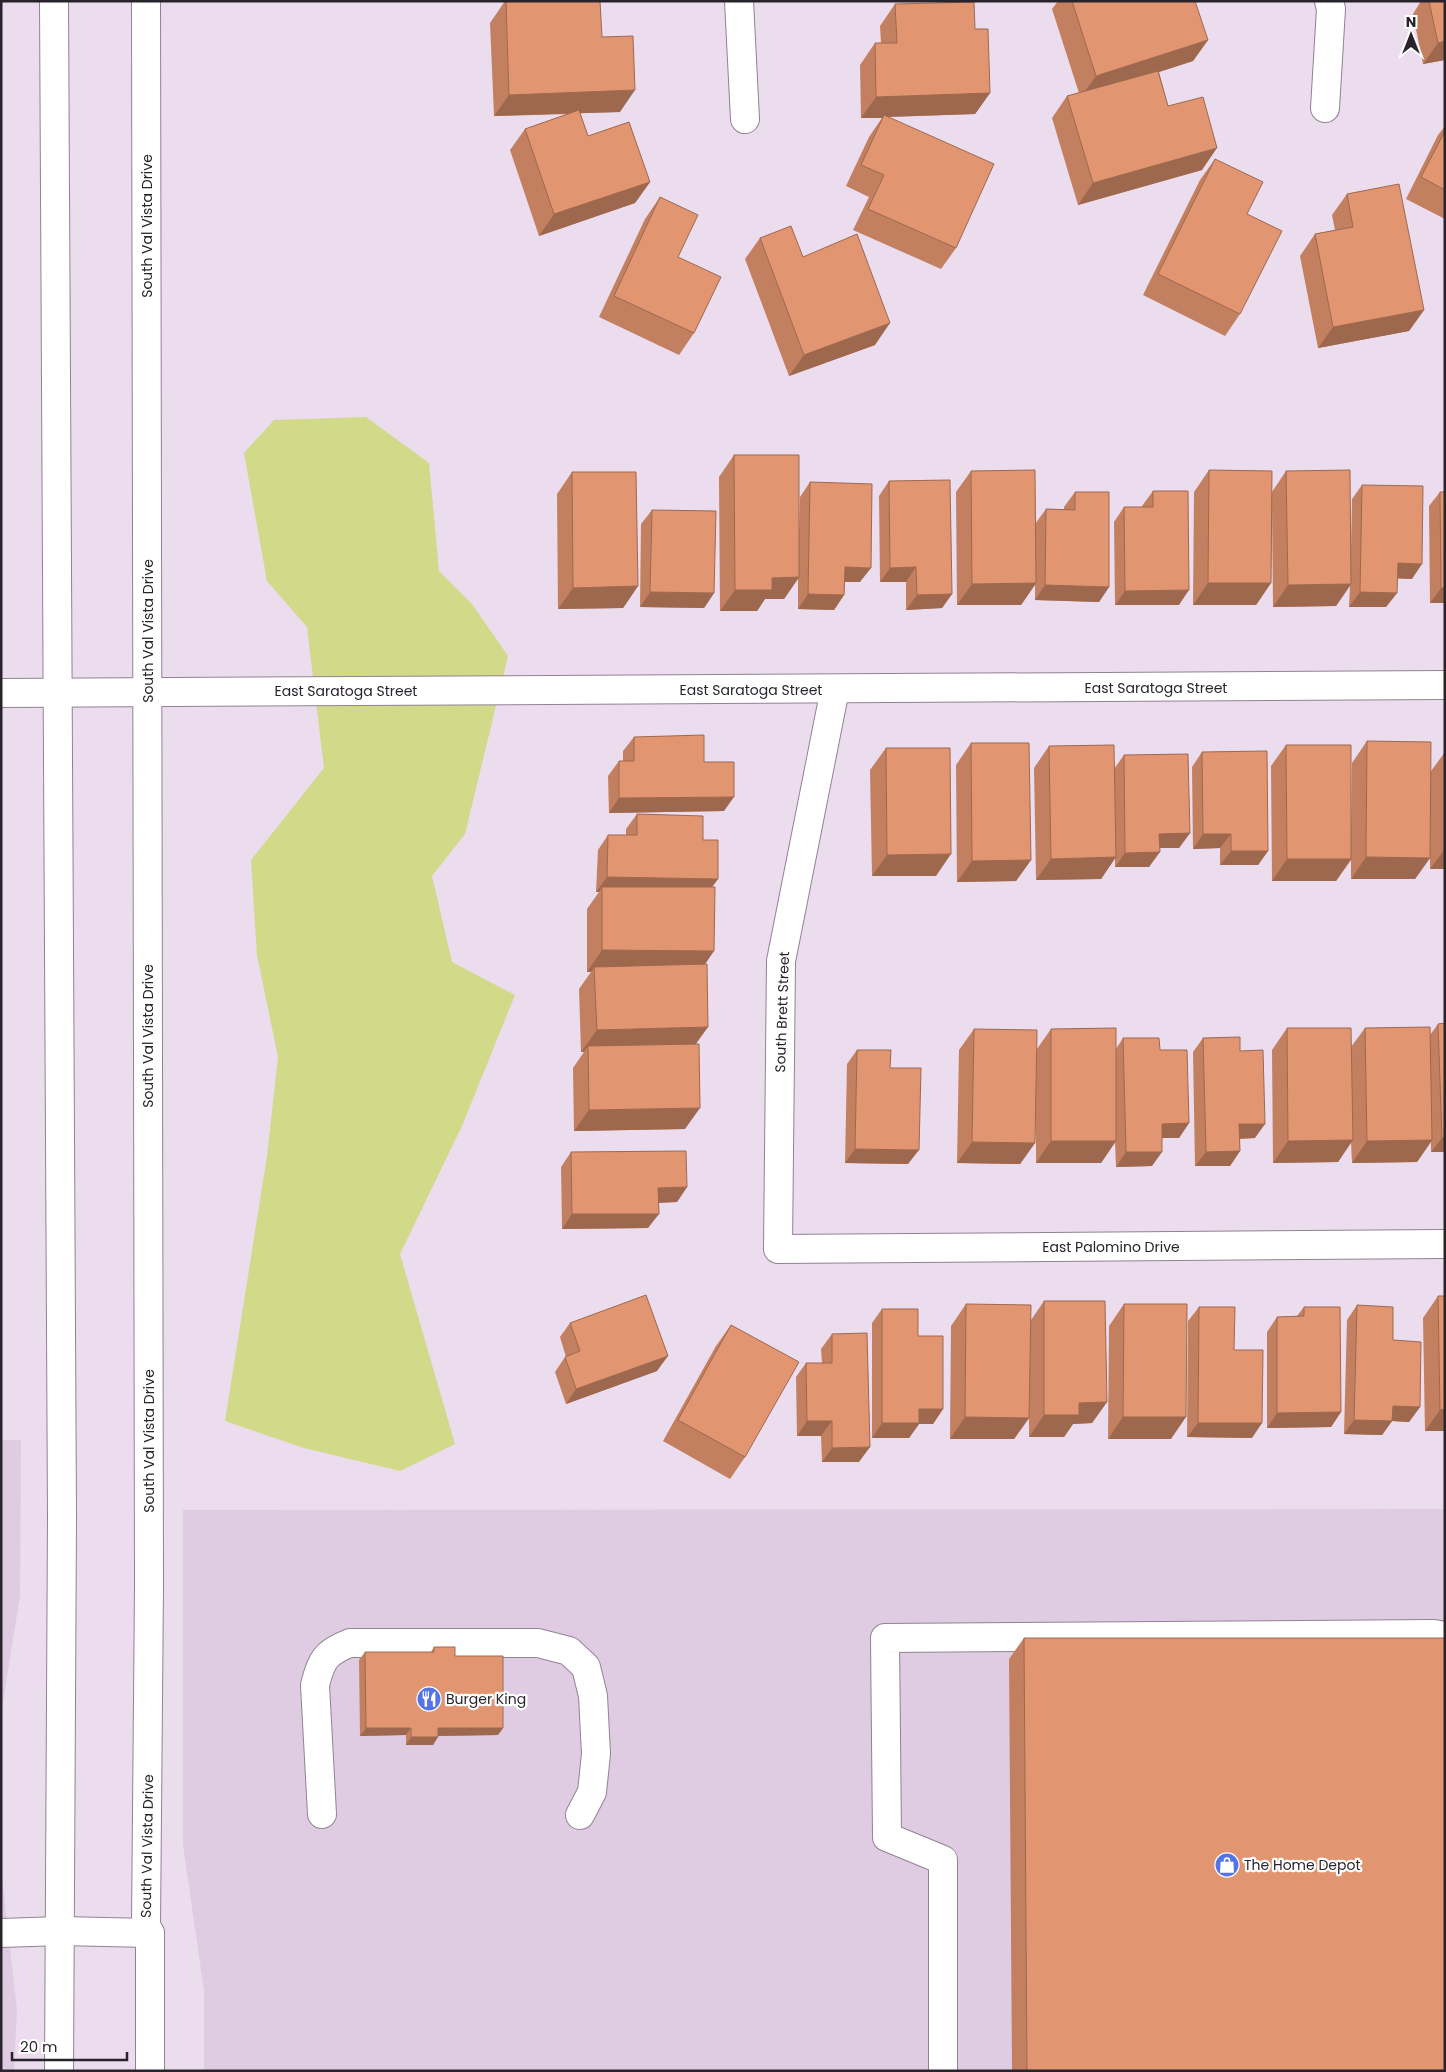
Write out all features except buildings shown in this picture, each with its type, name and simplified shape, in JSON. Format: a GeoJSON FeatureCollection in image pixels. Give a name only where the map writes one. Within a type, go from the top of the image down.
{"type":"FeatureCollection","features":[{"type":"Feature","properties":{"kind":"main road"},"geometry":{"type":"LineString","coordinates":[[54,1],[62,1517],[59,2071]]}},
{"type":"Feature","properties":{"kind":"main road","name":"South Val Vista Drive"},"geometry":{"type":"LineString","coordinates":[[146,1],[149,1596],[146,1926],[150,1934],[150,2071]]}},
{"type":"Feature","properties":{"kind":"main road"},"geometry":{"type":"LineString","coordinates":[[739,1],[745,119]]}},
{"type":"Feature","properties":{"kind":"main road"},"geometry":{"type":"LineString","coordinates":[[1325,108],[1331,9],[1329,1]]}},
{"type":"Feature","properties":{"kind":"main road","name":"East Saratoga Street"},"geometry":{"type":"LineString","coordinates":[[58,692],[1445,686]]}},
{"type":"Feature","properties":{"kind":"main road","name":"South Brett Street"},"geometry":{"type":"LineString","coordinates":[[778,1249],[781,961],[835,690]]}},
{"type":"Feature","properties":{"kind":"main road"},"geometry":{"type":"LineString","coordinates":[[1,693],[58,692]]}},
{"type":"Feature","properties":{"kind":"main road","name":"East Palomino Drive"},"geometry":{"type":"LineString","coordinates":[[778,1249],[1445,1244]]}},
{"type":"Feature","properties":{"kind":"main road"},"geometry":{"type":"LineString","coordinates":[[943,2071],[943,1860],[887,1836],[886,1638],[1434,1634],[1445,1636]]}},
{"type":"Feature","properties":{"kind":"main road"},"geometry":{"type":"LineString","coordinates":[[322,1814],[315,1685],[319,1666],[332,1650],[350,1643],[528,1643],[569,1651],[586,1667],[593,1696],[596,1754],[592,1792],[580,1815]]}},
{"type":"Feature","properties":{"kind":"main road"},"geometry":{"type":"LineString","coordinates":[[1,1933],[60,1931],[150,1934]]}},
{"type":"Feature","properties":{"kind":"shaded area"},"geometry":{"type":"Polygon","coordinates":[[[1,1440],[21,1440],[20,1596],[1,1713],[1,1440]]]}},
{"type":"Feature","properties":{"kind":"shaded area"},"geometry":{"type":"Polygon","coordinates":[[[1445,1509],[1445,2071],[204,2071],[204,1991],[183,1845],[183,1510],[1445,1509]]]}},
{"type":"Feature","properties":{"kind":"shaded area"},"geometry":{"type":"Polygon","coordinates":[[[1,1869],[17,2010],[14,2071],[1,2071],[1,1869]]]}},
{"type":"Feature","properties":{"kind":"green space"},"geometry":{"type":"Polygon","coordinates":[[[366,417],[429,463],[439,571],[472,604],[508,656],[465,834],[432,876],[452,962],[515,995],[462,1126],[400,1254],[455,1444],[400,1471],[304,1448],[225,1421],[267,1156],[278,1057],[257,955],[251,860],[324,768],[307,627],[267,581],[244,453],[274,420],[366,417]]]}},
{"type":"Feature","properties":{"kind":"place","name":"Burger King"},"geometry":{"type":"Point","coordinates":[429,1699]}},
{"type":"Feature","properties":{"kind":"place","name":"The Home Depot"},"geometry":{"type":"Point","coordinates":[1227,1865]}}]}
